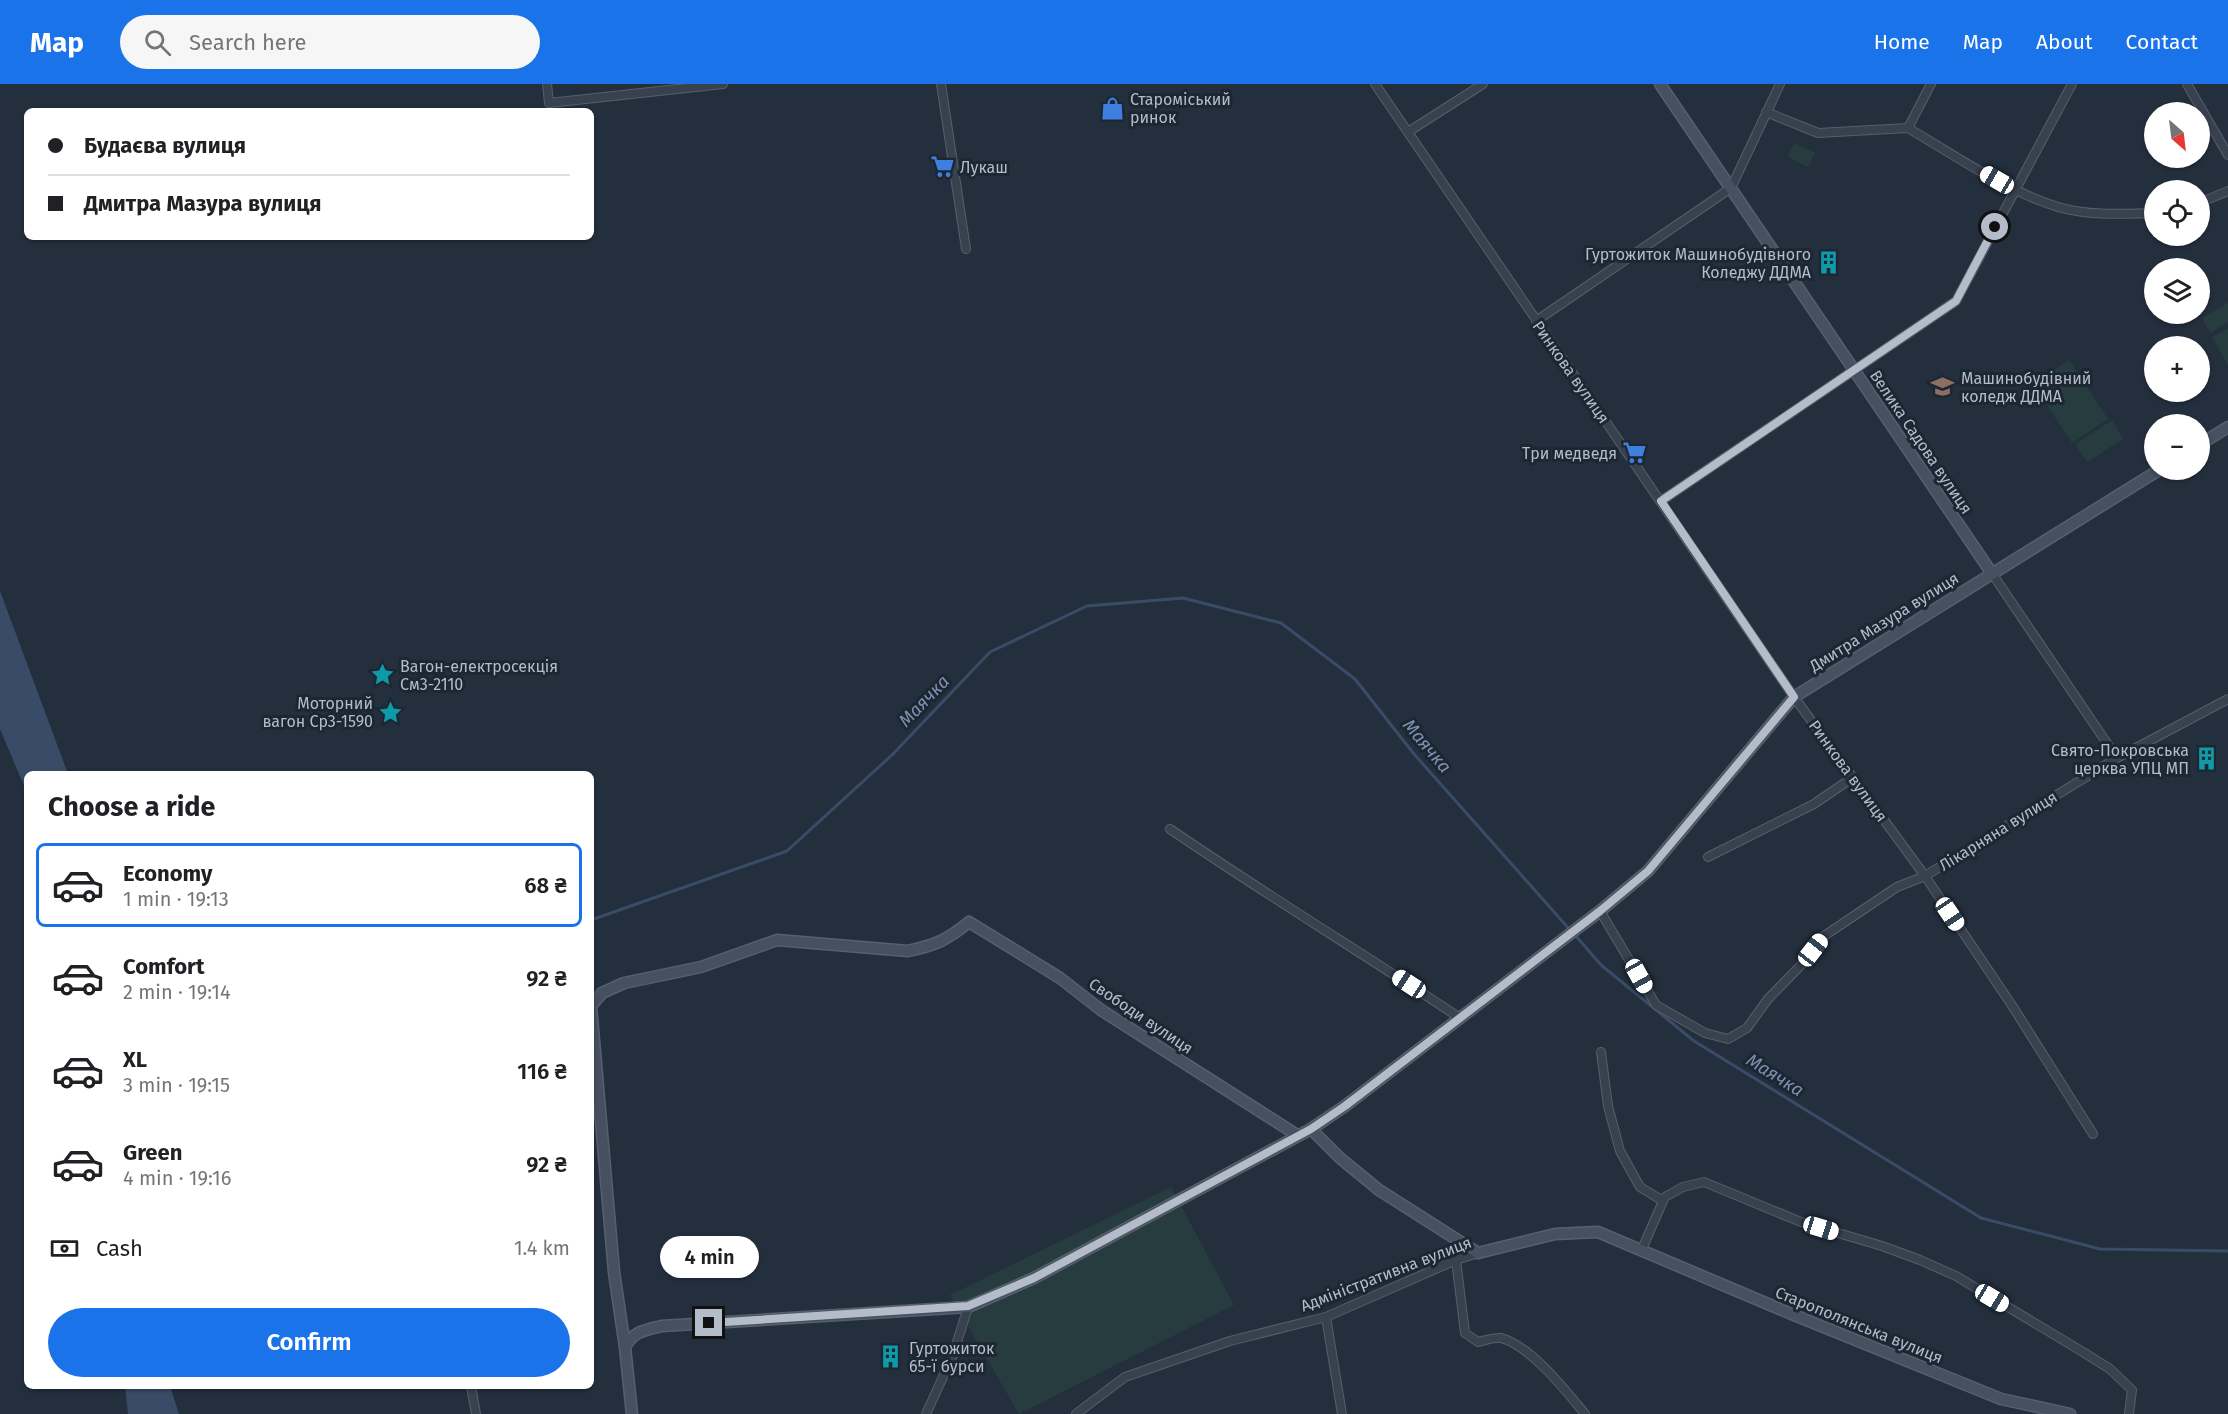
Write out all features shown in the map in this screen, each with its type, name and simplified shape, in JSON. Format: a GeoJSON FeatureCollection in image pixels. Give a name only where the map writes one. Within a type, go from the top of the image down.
{"type":"FeatureCollection","features":[{"type":"Feature","properties":{"kind":"street"},"geometry":{"type":"LineString","coordinates":[[547,84],[549,103],[723,84]]}},
{"type":"Feature","properties":{"kind":"street"},"geometry":{"type":"LineString","coordinates":[[941,84],[966,249]]}},
{"type":"Feature","properties":{"kind":"street","name":"Ринкова вулиця"},"geometry":{"type":"LineString","coordinates":[[1375,84],[1794,697],[1925,876],[2013,1007],[2093,1134]]}},
{"type":"Feature","properties":{"kind":"street"},"geometry":{"type":"LineString","coordinates":[[1408,132],[1483,84]]}},
{"type":"Feature","properties":{"kind":"street","name":"Велика Садова вулиця"},"geometry":{"type":"LineString","coordinates":[[1660,84],[2117,758]]}},
{"type":"Feature","properties":{"kind":"street"},"geometry":{"type":"LineString","coordinates":[[1536,321],[1731,188],[1780,84]]}},
{"type":"Feature","properties":{"kind":"street"},"geometry":{"type":"LineString","coordinates":[[1908,128],[1930,84]]}},
{"type":"Feature","properties":{"kind":"street"},"geometry":{"type":"LineString","coordinates":[[1661,501],[1956,301],[2073,84]]}},
{"type":"Feature","properties":{"kind":"street"},"geometry":{"type":"LineString","coordinates":[[2187,84],[2228,155]]}},
{"type":"Feature","properties":{"kind":"street"},"geometry":{"type":"LineString","coordinates":[[1766,112],[1818,133],[1908,128],[2015,191],[2060,207],[2107,215],[2144,213]]}},
{"type":"Feature","properties":{"kind":"street"},"geometry":{"type":"LineString","coordinates":[[2210,199],[2228,191]]}},
{"type":"Feature","properties":{"kind":"street"},"geometry":{"type":"LineString","coordinates":[[2210,438],[2228,427]]}},
{"type":"Feature","properties":{"kind":"street","name":"Дмитра Мазура вулиця"},"geometry":{"type":"LineString","coordinates":[[625,1347],[640,1331],[662,1326],[968,1306],[1034,1278],[1311,1129],[1345,1106],[1549,950],[1648,871],[1794,697],[1991,572],[2144,479]]}},
{"type":"Feature","properties":{"kind":"street","name":"Лікарняна вулиця"},"geometry":{"type":"LineString","coordinates":[[1595,914],[1656,1005],[1705,1033],[1728,1039],[1747,1028],[1768,999],[1803,963],[1824,936],[1897,887],[1925,876],[2117,758],[2228,699]]}},
{"type":"Feature","properties":{"kind":"street"},"geometry":{"type":"LineString","coordinates":[[1707,857],[1814,804],[1852,778]]}},
{"type":"Feature","properties":{"kind":"street"},"geometry":{"type":"LineString","coordinates":[[1170,829],[1250,884],[1460,1018]]}},
{"type":"Feature","properties":{"kind":"street","name":"Свободи вулиця"},"geometry":{"type":"LineString","coordinates":[[594,1002],[602,993],[624,982],[701,967],[777,940],[908,951],[930,946],[949,938],[969,922],[1060,978],[1101,1010],[1297,1135]]}},
{"type":"Feature","properties":{"kind":"street","name":"Свободи вулиця"},"geometry":{"type":"LineString","coordinates":[[594,1041],[614,1272],[625,1347]]}},
{"type":"Feature","properties":{"kind":"street"},"geometry":{"type":"LineString","coordinates":[[1601,1052],[1608,1106],[1620,1151],[1640,1187],[1663,1201]]}},
{"type":"Feature","properties":{"kind":"street"},"geometry":{"type":"LineString","coordinates":[[1311,1129],[1340,1158],[1379,1190],[1478,1253]]}},
{"type":"Feature","properties":{"kind":"street"},"geometry":{"type":"LineString","coordinates":[[1642,1250],[1665,1197],[1683,1187],[1704,1182],[1801,1222],[1882,1246],[1956,1276],[2110,1369],[2132,1390],[2129,1414]]}},
{"type":"Feature","properties":{"kind":"street","name":"Адміністративна вулиця"},"geometry":{"type":"LineString","coordinates":[[1077,1414],[1125,1377],[1230,1341],[1326,1317],[1456,1260],[1478,1253],[1555,1234],[1598,1232],[1642,1250]]}},
{"type":"Feature","properties":{"kind":"street","name":"Старополянська вулиця"},"geometry":{"type":"LineString","coordinates":[[1642,1250],[2001,1399],[2070,1414]]}},
{"type":"Feature","properties":{"kind":"street"},"geometry":{"type":"LineString","coordinates":[[1456,1260],[1465,1333],[1478,1342],[1499,1337],[1517,1345],[1555,1377],[1585,1414]]}},
{"type":"Feature","properties":{"kind":"street"},"geometry":{"type":"LineString","coordinates":[[926,1414],[953,1355],[968,1306]]}},
{"type":"Feature","properties":{"kind":"street"},"geometry":{"type":"LineString","coordinates":[[1326,1317],[1342,1414]]}},
{"type":"Feature","properties":{"kind":"street"},"geometry":{"type":"LineString","coordinates":[[625,1347],[632,1414]]}},
{"type":"Feature","properties":{"kind":"street"},"geometry":{"type":"LineString","coordinates":[[472,1389],[476,1414]]}},
{"type":"Feature","properties":{"kind":"green space"},"geometry":{"type":"Polygon","coordinates":[[[1794,143],[1815,153],[1808,167],[1788,157],[1794,143]]]}},
{"type":"Feature","properties":{"kind":"green space"},"geometry":{"type":"Polygon","coordinates":[[[2228,303],[2228,322],[2210,333],[2205,324],[2210,324],[2210,313],[2228,303]]]}},
{"type":"Feature","properties":{"kind":"green space"},"geometry":{"type":"Polygon","coordinates":[[[2228,328],[2228,365],[2212,337],[2228,328]]]}},
{"type":"Feature","properties":{"kind":"green space"},"geometry":{"type":"Polygon","coordinates":[[[2069,360],[2108,419],[2072,443],[2033,384],[2069,360]]]}},
{"type":"Feature","properties":{"kind":"green space"},"geometry":{"type":"Polygon","coordinates":[[[2112,420],[2123,439],[2087,462],[2075,444],[2112,420]]]}},
{"type":"Feature","properties":{"kind":"green space"},"geometry":{"type":"Polygon","coordinates":[[[1171,1187],[1234,1305],[1019,1414],[950,1295],[1171,1187]]]}},
{"type":"Feature","properties":{"kind":"water"},"geometry":{"type":"Polygon","coordinates":[[[0,591],[67,771],[24,771],[24,786],[0,729],[0,591]]]}},
{"type":"Feature","properties":{"kind":"water"},"geometry":{"type":"Polygon","coordinates":[[[125,1389],[171,1389],[179,1414],[128,1414],[125,1389]]]}},
{"type":"Feature","properties":{"kind":"waterway","name":"Маячка"},"geometry":{"type":"LineString","coordinates":[[594,919],[787,851],[893,754],[990,652],[1087,606],[1183,598],[1281,623],[1355,679],[1414,754],[1570,930]]}},
{"type":"Feature","properties":{"kind":"waterway","name":"Маячка"},"geometry":{"type":"LineString","coordinates":[[1575,935],[1601,965],[1694,1041],[1981,1218],[2100,1249],[2228,1251]]}},
{"type":"Feature","properties":{"kind":"place","name":"Староміський ринок"},"geometry":{"type":"Point","coordinates":[1112,108]}},
{"type":"Feature","properties":{"kind":"place","name":"Лукаш"},"geometry":{"type":"Point","coordinates":[942,167]}},
{"type":"Feature","properties":{"kind":"place","name":"Гуртожиток Машинобудівного Коледжу ДДМА"},"geometry":{"type":"Point","coordinates":[1829,263]}},
{"type":"Feature","properties":{"kind":"place","name":"Машинобудівний коледж ДДМА"},"geometry":{"type":"Point","coordinates":[1943,387]}},
{"type":"Feature","properties":{"kind":"place","name":"Три медведя"},"geometry":{"type":"Point","coordinates":[1635,453]}},
{"type":"Feature","properties":{"kind":"place","name":"Вагон-електросекція См3-2110"},"geometry":{"type":"Point","coordinates":[382,675]}},
{"type":"Feature","properties":{"kind":"place","name":"Моторний вагон Ср3-1590"},"geometry":{"type":"Point","coordinates":[391,712]}},
{"type":"Feature","properties":{"kind":"place","name":"Свято-Покровська церква УПЦ МП"},"geometry":{"type":"Point","coordinates":[2207,759]}},
{"type":"Feature","properties":{"kind":"place","name":"Гуртожиток 65-ї бурси"},"geometry":{"type":"Point","coordinates":[891,1357]}},
{"type":"Feature","properties":{"kind":"route"},"geometry":{"type":"LineString","coordinates":[[709,1323],[968,1306],[1034,1278],[1311,1129],[1345,1106],[1600,911],[1648,871],[1794,697],[1661,501],[1956,301],[1995,227]]}}]}
